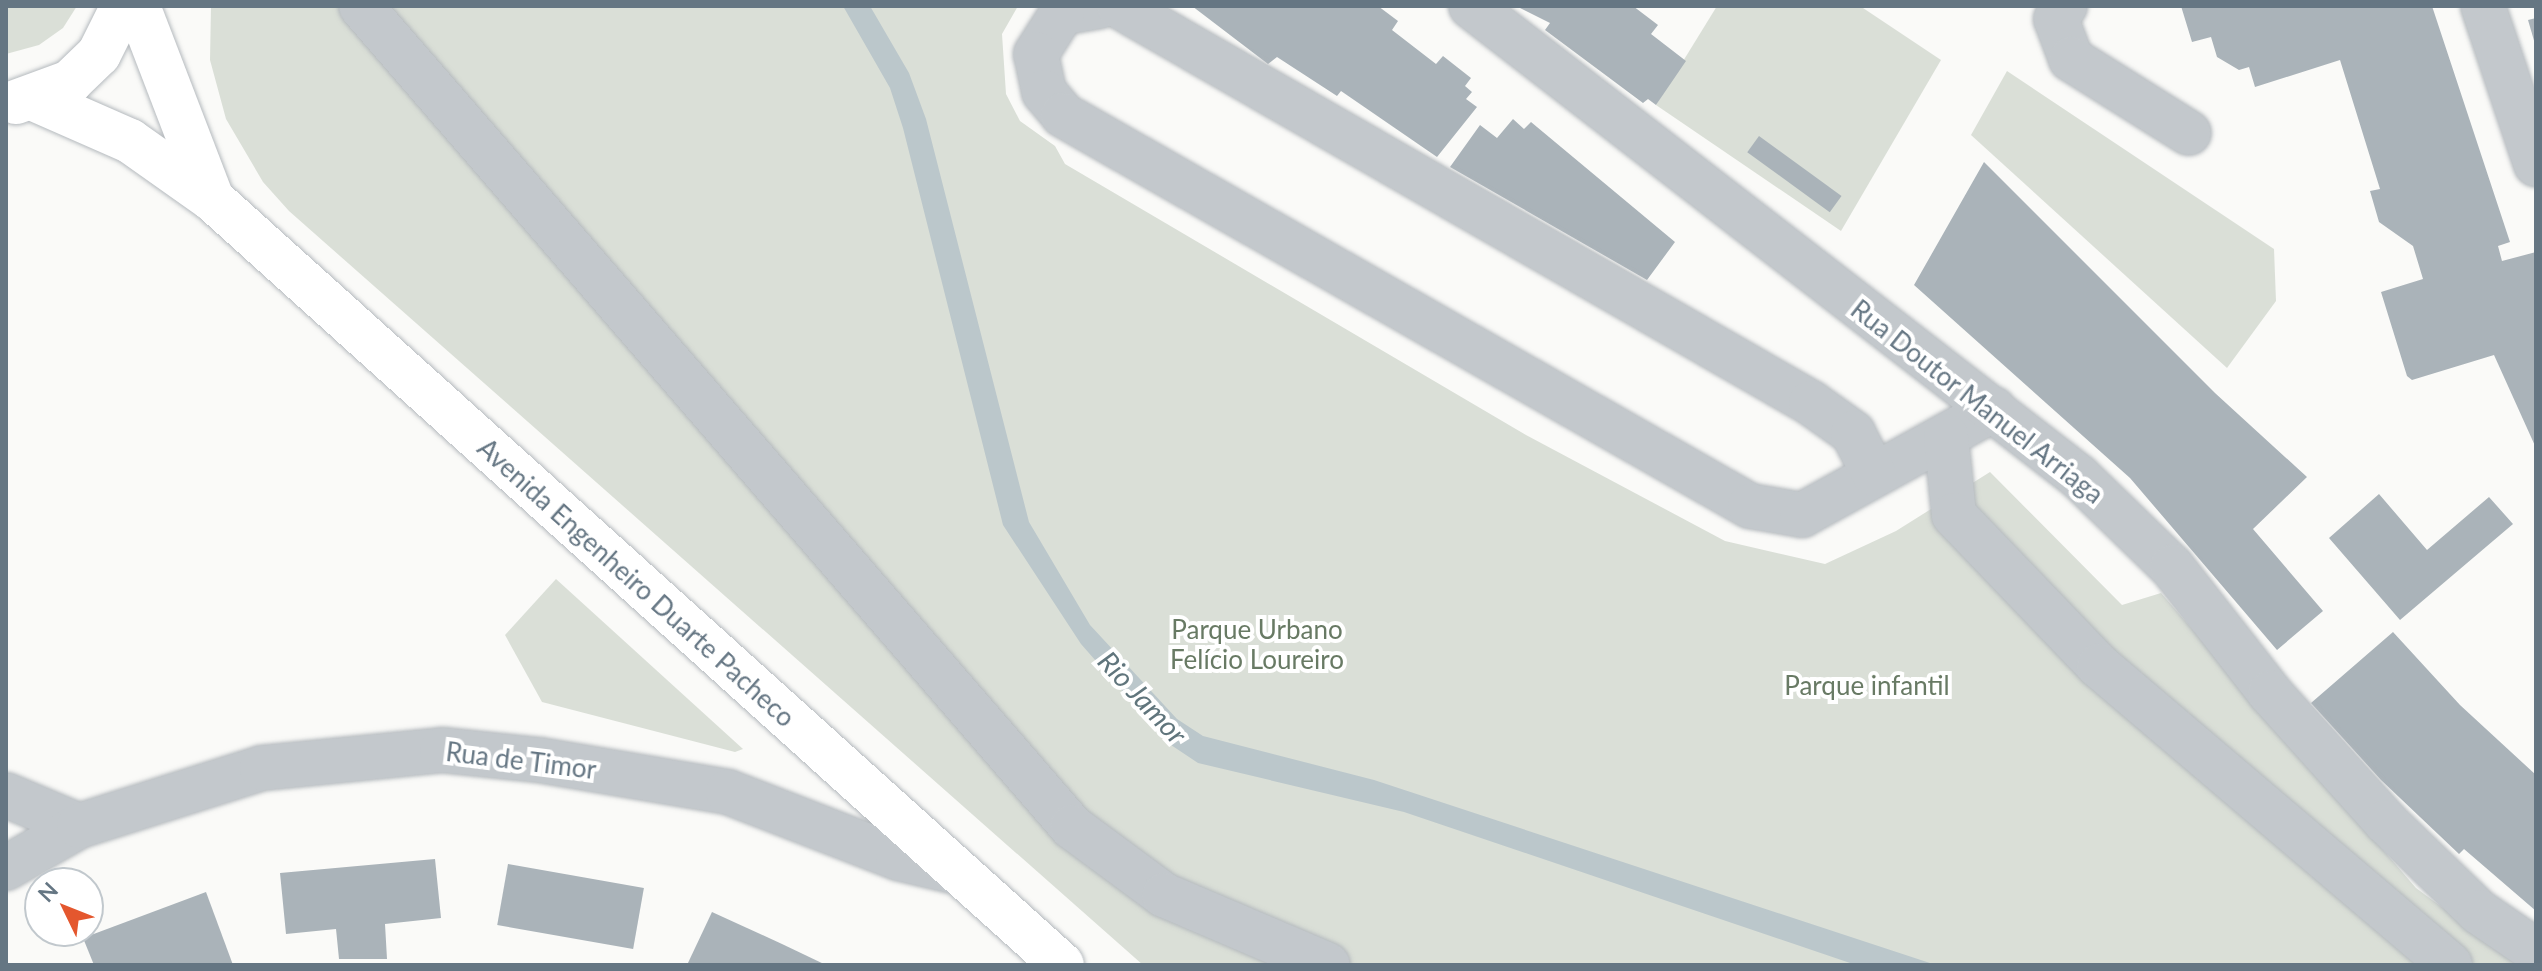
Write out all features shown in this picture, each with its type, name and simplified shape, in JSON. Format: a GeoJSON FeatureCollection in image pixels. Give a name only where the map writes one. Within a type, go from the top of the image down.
{"type":"FeatureCollection","features":[{"type":"Feature","properties":{"kind":"main road"},"geometry":{"type":"LineString","coordinates":[[14,103],[70,82],[99,54],[123,6]]}},
{"type":"Feature","properties":{"kind":"main road","name":"Avenida Engenheiro Duarte Pacheco"},"geometry":{"type":"LineString","coordinates":[[138,6],[212,199]]}},
{"type":"Feature","properties":{"kind":"main road","name":"Avenida Engenheiro Duarte Pacheco"},"geometry":{"type":"LineString","coordinates":[[14,103],[130,141],[212,199],[1062,965]]}},
{"type":"Feature","properties":{"kind":"street"},"geometry":{"type":"LineString","coordinates":[[361,6],[1072,827],[1164,895],[1328,965]]}},
{"type":"Feature","properties":{"kind":"street"},"geometry":{"type":"LineString","coordinates":[[1100,6],[1062,13],[1036,54],[1044,92],[1063,115],[1750,506],[1802,515],[1994,409]]}},
{"type":"Feature","properties":{"kind":"street"},"geometry":{"type":"LineString","coordinates":[[1119,6],[1811,403],[1853,433],[1874,474]]}},
{"type":"Feature","properties":{"kind":"street","name":"Rua Doutor Manuel Arriaga"},"geometry":{"type":"LineString","coordinates":[[1471,6],[2079,477],[2172,567],[2270,693],[2386,822],[2479,912],[2536,951]]}},
{"type":"Feature","properties":{"kind":"street"},"geometry":{"type":"LineString","coordinates":[[2065,6],[2056,19],[2071,59],[2189,133]]}},
{"type":"Feature","properties":{"kind":"street"},"geometry":{"type":"LineString","coordinates":[[2483,6],[2536,164]]}},
{"type":"Feature","properties":{"kind":"street"},"geometry":{"type":"LineString","coordinates":[[1946,436],[1954,515],[2099,666],[2450,965]]}},
{"type":"Feature","properties":{"kind":"street","name":"Rua de Timor"},"geometry":{"type":"LineString","coordinates":[[6,868],[79,826],[262,768],[442,750],[539,760],[728,792],[898,858],[957,872]]}},
{"type":"Feature","properties":{"kind":"street"},"geometry":{"type":"LineString","coordinates":[[6,795],[79,826]]}},
{"type":"Feature","properties":{"kind":"green space"},"geometry":{"type":"Polygon","coordinates":[[[6,6],[77,6],[63,28],[39,45],[6,54],[6,6]]]}},
{"type":"Feature","properties":{"kind":"green space","name":"Parque Urbano Felício Loureiro"},"geometry":{"type":"Polygon","coordinates":[[[211,6],[1018,6],[1002,34],[1006,94],[1020,121],[1055,146],[1065,164],[1526,435],[1725,541],[1825,564],[1896,531],[1990,472],[2122,605],[2161,593],[2416,888],[2520,965],[1143,965],[289,211],[263,182],[226,119],[210,60],[211,6]]]}},
{"type":"Feature","properties":{"kind":"green space"},"geometry":{"type":"Polygon","coordinates":[[[1717,6],[1860,6],[1941,60],[1841,231],[1656,105],[1717,6]]]}},
{"type":"Feature","properties":{"kind":"green space"},"geometry":{"type":"Polygon","coordinates":[[[2007,71],[2274,249],[2276,301],[2227,368],[1971,135],[2007,71]]]}},
{"type":"Feature","properties":{"kind":"green space"},"geometry":{"type":"Polygon","coordinates":[[[556,579],[743,749],[735,752],[542,702],[505,635],[556,579]]]}},
{"type":"Feature","properties":{"kind":"water","name":"Rio Jamor"},"geometry":{"type":"Polygon","coordinates":[[[843,6],[870,6],[909,73],[926,119],[1029,522],[1090,625],[1177,719],[1203,736],[1374,780],[1936,965],[1856,965],[1404,812],[1198,763],[1168,743],[1081,644],[1003,525],[903,128],[890,88],[843,6]]]}},
{"type":"Feature","properties":{"kind":"building"},"geometry":{"type":"Polygon","coordinates":[[[1192,6],[1378,6],[1398,21],[1392,30],[1436,64],[1443,56],[1471,78],[1465,86],[1472,92],[1466,99],[1477,107],[1437,157],[1341,91],[1337,96],[1277,57],[1268,64],[1192,6]]]}},
{"type":"Feature","properties":{"kind":"building"},"geometry":{"type":"Polygon","coordinates":[[[1516,6],[1633,6],[1658,25],[1651,34],[1686,61],[1656,105],[1648,99],[1643,103],[1545,30],[1550,23],[1516,6]]]}},
{"type":"Feature","properties":{"kind":"building"},"geometry":{"type":"Polygon","coordinates":[[[2181,6],[2432,6],[2510,242],[2498,246],[2502,261],[2536,252],[2536,448],[2494,355],[2412,380],[2407,376],[2381,292],[2423,279],[2413,246],[2379,222],[2370,191],[2380,189],[2340,60],[2255,87],[2249,67],[2239,70],[2217,57],[2211,37],[2192,42],[2181,6]]]}},
{"type":"Feature","properties":{"kind":"building"},"geometry":{"type":"Polygon","coordinates":[[[2536,18],[2536,44],[2535,44],[2528,20],[2536,18]]]}},
{"type":"Feature","properties":{"kind":"building"},"geometry":{"type":"Polygon","coordinates":[[[1513,119],[1524,129],[1531,122],[1675,242],[1647,280],[1450,167],[1480,125],[1497,138],[1513,119]]]}},
{"type":"Feature","properties":{"kind":"building"},"geometry":{"type":"Polygon","coordinates":[[[1759,136],[1842,196],[1830,212],[1747,152],[1759,136]]]}},
{"type":"Feature","properties":{"kind":"building"},"geometry":{"type":"Polygon","coordinates":[[[1984,162],[2215,393],[2307,477],[2253,529],[2323,611],[2277,650],[2130,478],[1914,285],[1984,162]]]}},
{"type":"Feature","properties":{"kind":"building"},"geometry":{"type":"Polygon","coordinates":[[[2379,494],[2427,550],[2489,497],[2513,524],[2400,620],[2329,538],[2379,494]]]}},
{"type":"Feature","properties":{"kind":"building"},"geometry":{"type":"Polygon","coordinates":[[[2393,632],[2460,705],[2536,775],[2536,911],[2464,849],[2459,854],[2381,780],[2311,703],[2393,632]]]}},
{"type":"Feature","properties":{"kind":"building"},"geometry":{"type":"Polygon","coordinates":[[[435,859],[441,918],[385,924],[387,959],[339,959],[336,929],[286,934],[280,873],[435,859]]]}},
{"type":"Feature","properties":{"kind":"building"},"geometry":{"type":"Polygon","coordinates":[[[508,864],[644,888],[633,949],[497,925],[508,864]]]}},
{"type":"Feature","properties":{"kind":"building"},"geometry":{"type":"Polygon","coordinates":[[[206,892],[233,965],[94,965],[87,947],[104,947],[104,930],[206,892]]]}},
{"type":"Feature","properties":{"kind":"building"},"geometry":{"type":"Polygon","coordinates":[[[712,912],[782,944],[826,965],[687,965],[712,912]]]}},
{"type":"Feature","properties":{"kind":"park label","name":"Parque infantil"},"geometry":{"type":"Point","coordinates":[1867,686]}}]}
